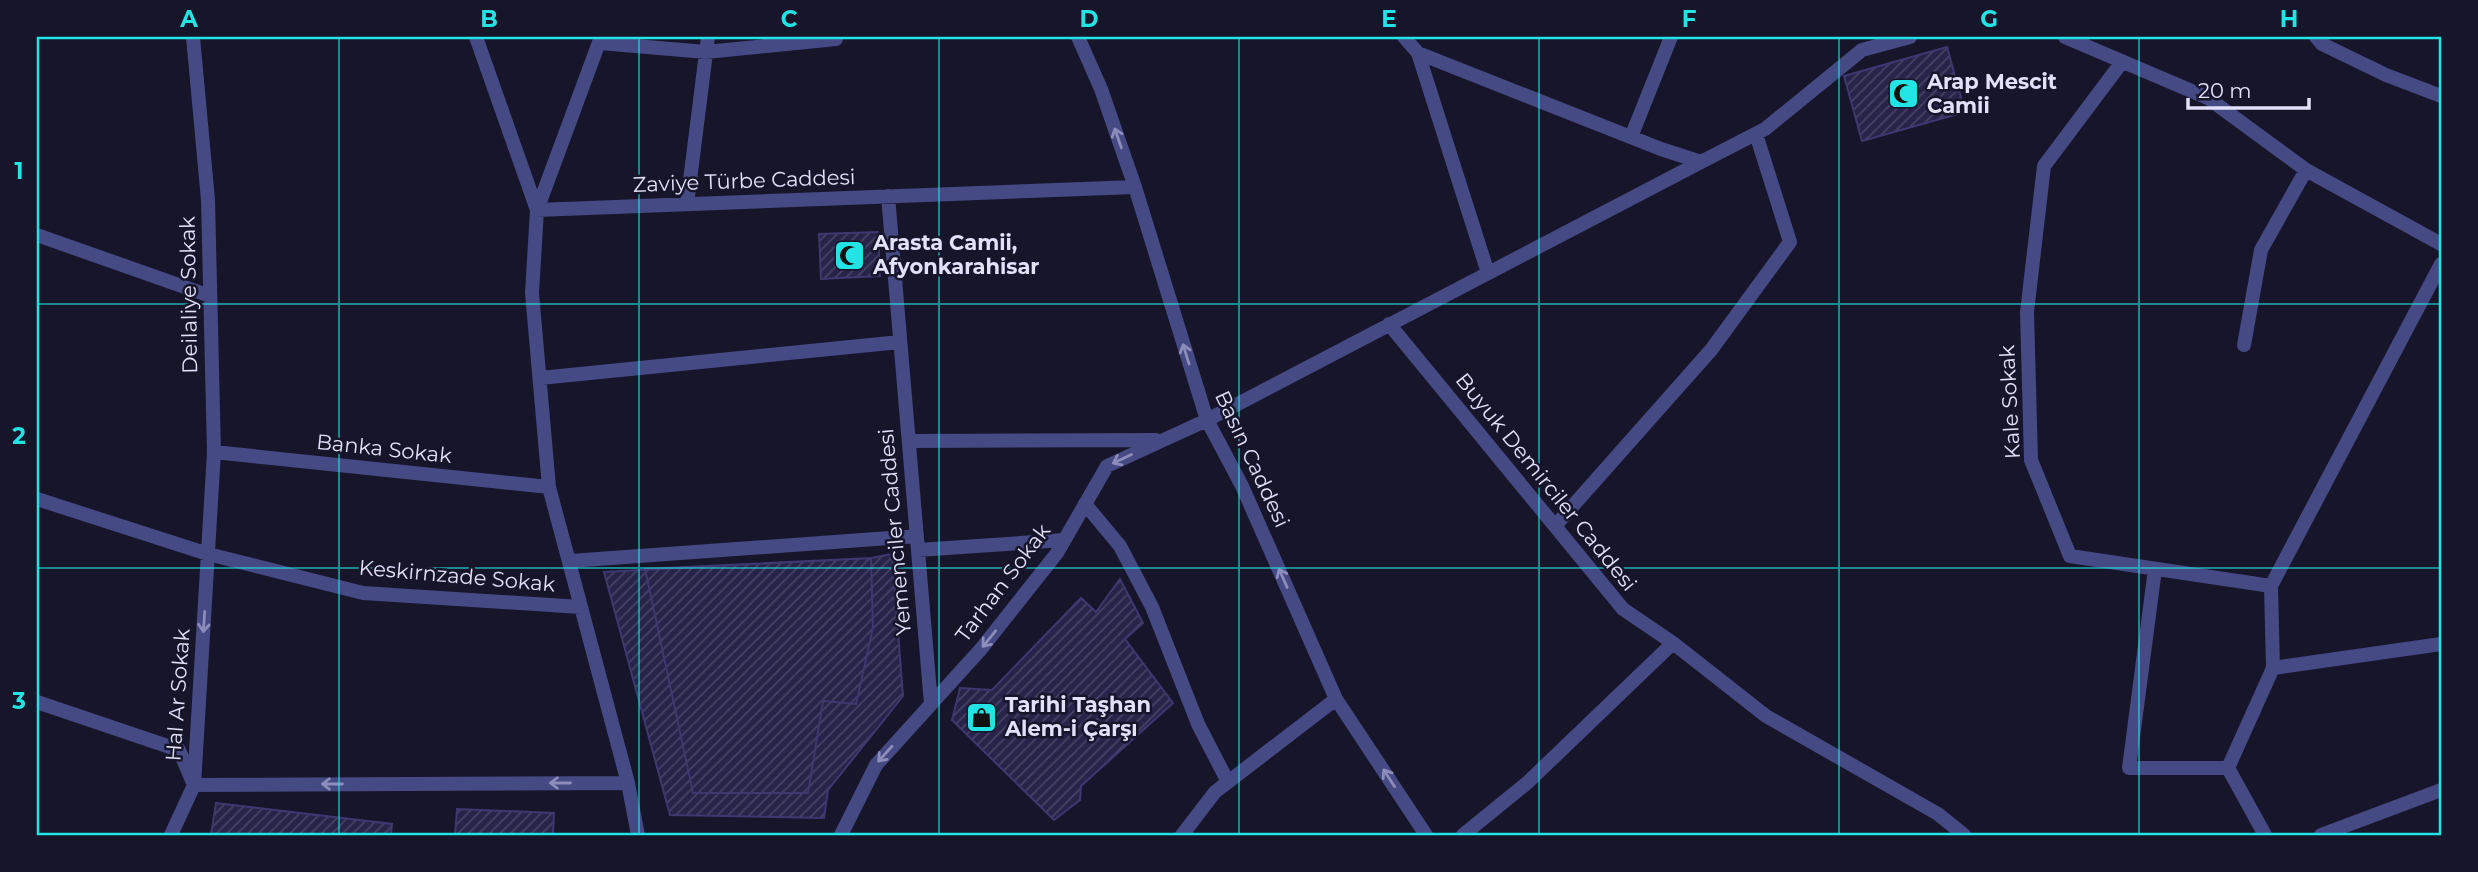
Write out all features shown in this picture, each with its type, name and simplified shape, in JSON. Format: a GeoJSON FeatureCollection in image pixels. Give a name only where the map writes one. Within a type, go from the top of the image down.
{"type":"FeatureCollection","features":[{"type":"Feature","properties":{"kind":"street","name":"Deilaliye Sokak"},"geometry":{"type":"LineString","coordinates":[[193,37],[208,200],[214,452],[208,554]]}},
{"type":"Feature","properties":{"kind":"street"},"geometry":{"type":"LineString","coordinates":[[476,37],[537,210]]}},
{"type":"Feature","properties":{"kind":"street"},"geometry":{"type":"LineString","coordinates":[[687,204],[708,37]]}},
{"type":"Feature","properties":{"kind":"street","name":"Basın Caddesi"},"geometry":{"type":"LineString","coordinates":[[1079,37],[1101,89],[1135,187],[1207,420],[1242,486],[1336,699],[1426,835]]}},
{"type":"Feature","properties":{"kind":"street"},"geometry":{"type":"LineString","coordinates":[[1404,37],[1418,52],[1701,162]]}},
{"type":"Feature","properties":{"kind":"street"},"geometry":{"type":"LineString","coordinates":[[1631,137],[1671,37]]}},
{"type":"Feature","properties":{"kind":"street","name":"Tarhan Sokak"},"geometry":{"type":"LineString","coordinates":[[931,704],[981,649],[1057,553],[1107,466],[1207,420],[1756,134],[1862,50],[1910,37]]}},
{"type":"Feature","properties":{"kind":"street"},"geometry":{"type":"LineString","coordinates":[[2065,37],[2208,98],[2306,170],[2441,244]]}},
{"type":"Feature","properties":{"kind":"street"},"geometry":{"type":"LineString","coordinates":[[2316,37],[2322,44],[2386,75],[2441,96]]}},
{"type":"Feature","properties":{"kind":"street"},"geometry":{"type":"LineString","coordinates":[[638,835],[628,783],[549,487],[531,293],[537,210],[601,40],[706,52],[836,39]]}},
{"type":"Feature","properties":{"kind":"street"},"geometry":{"type":"LineString","coordinates":[[1418,52],[1488,273]]}},
{"type":"Feature","properties":{"kind":"street","name":"Kale Sokak"},"geometry":{"type":"LineString","coordinates":[[2122,62],[2044,166],[2027,312],[2031,460],[2070,556],[2271,586]]}},
{"type":"Feature","properties":{"kind":"street"},"geometry":{"type":"LineString","coordinates":[[1555,526],[1711,351],[1790,242],[1756,134]]}},
{"type":"Feature","properties":{"kind":"street"},"geometry":{"type":"LineString","coordinates":[[2244,345],[2261,250],[2306,170]]}},
{"type":"Feature","properties":{"kind":"street","name":"Zaviye Türbe Caddesi"},"geometry":{"type":"LineString","coordinates":[[537,210],[1135,187]]}},
{"type":"Feature","properties":{"kind":"street","name":"Yemenciler Caddesi"},"geometry":{"type":"LineString","coordinates":[[888,196],[931,704]]}},
{"type":"Feature","properties":{"kind":"street"},"geometry":{"type":"LineString","coordinates":[[37,235],[210,296]]}},
{"type":"Feature","properties":{"kind":"street"},"geometry":{"type":"LineString","coordinates":[[2228,768],[2273,668],[2271,586],[2441,264]]}},
{"type":"Feature","properties":{"kind":"street","name":"Buyuk Demirciler Caddesi"},"geometry":{"type":"LineString","coordinates":[[1389,324],[1623,609],[1673,643],[1766,716],[1938,814],[1964,835]]}},
{"type":"Feature","properties":{"kind":"street"},"geometry":{"type":"LineString","coordinates":[[540,378],[900,342]]}},
{"type":"Feature","properties":{"kind":"street"},"geometry":{"type":"LineString","coordinates":[[909,441],[1162,440]]}},
{"type":"Feature","properties":{"kind":"street","name":"Banka Sokak"},"geometry":{"type":"LineString","coordinates":[[214,452],[549,487]]}},
{"type":"Feature","properties":{"kind":"street","name":"Keskirnzade Sokak"},"geometry":{"type":"LineString","coordinates":[[37,499],[208,554],[363,593],[581,607]]}},
{"type":"Feature","properties":{"kind":"street"},"geometry":{"type":"LineString","coordinates":[[1085,504],[1120,546],[1152,607],[1198,724],[1228,782]]}},
{"type":"Feature","properties":{"kind":"street"},"geometry":{"type":"LineString","coordinates":[[569,561],[917,543],[1064,540]]}},
{"type":"Feature","properties":{"kind":"street","name":"Hal Ar Sokak"},"geometry":{"type":"LineString","coordinates":[[171,835],[194,785],[208,554]]}},
{"type":"Feature","properties":{"kind":"street"},"geometry":{"type":"LineString","coordinates":[[2155,569],[2129,768],[2228,768]]}},
{"type":"Feature","properties":{"kind":"street"},"geometry":{"type":"LineString","coordinates":[[1463,835],[1527,783],[1673,643]]}},
{"type":"Feature","properties":{"kind":"street"},"geometry":{"type":"LineString","coordinates":[[2273,668],[2441,644]]}},
{"type":"Feature","properties":{"kind":"street"},"geometry":{"type":"LineString","coordinates":[[1182,835],[1215,792],[1336,699]]}},
{"type":"Feature","properties":{"kind":"street"},"geometry":{"type":"LineString","coordinates":[[37,702],[179,750],[194,785],[628,783]]}},
{"type":"Feature","properties":{"kind":"street"},"geometry":{"type":"LineString","coordinates":[[841,835],[876,765],[931,704]]}},
{"type":"Feature","properties":{"kind":"street"},"geometry":{"type":"LineString","coordinates":[[2228,768],[2265,835]]}},
{"type":"Feature","properties":{"kind":"street"},"geometry":{"type":"LineString","coordinates":[[2321,835],[2441,790]]}},
{"type":"Feature","properties":{"kind":"building","name":"Arap Mescit Camii"},"geometry":{"type":"Polygon","coordinates":[[[1947,47],[1965,112],[1862,141],[1844,76],[1947,47]]]}},
{"type":"Feature","properties":{"kind":"building","name":"Arasta Camii, Afyonkarahisar"},"geometry":{"type":"Polygon","coordinates":[[[878,232],[880,276],[821,279],[819,234],[878,232]]]}},
{"type":"Feature","properties":{"kind":"building"},"geometry":{"type":"Polygon","coordinates":[[[892,554],[903,696],[828,790],[824,818],[670,815],[604,572],[871,558],[892,554]]]}},
{"type":"Feature","properties":{"kind":"building"},"geometry":{"type":"Polygon","coordinates":[[[871,558],[873,628],[856,704],[823,701],[808,793],[693,793],[645,569],[871,558]]]}},
{"type":"Feature","properties":{"kind":"building"},"geometry":{"type":"Polygon","coordinates":[[[1120,579],[1143,623],[1125,639],[1173,703],[1081,786],[1080,800],[1054,820],[952,720],[960,688],[992,690],[1081,598],[1096,612],[1120,579]]]}},
{"type":"Feature","properties":{"kind":"building"},"geometry":{"type":"Polygon","coordinates":[[[216,803],[392,824],[391,835],[211,835],[216,803]]]}},
{"type":"Feature","properties":{"kind":"building"},"geometry":{"type":"Polygon","coordinates":[[[457,809],[554,813],[553,835],[455,835],[457,809]]]}},
{"type":"Feature","properties":{"kind":"place","name":"Arap Mescit Camii"},"geometry":{"type":"Point","coordinates":[1904,94]}},
{"type":"Feature","properties":{"kind":"place","name":"Arasta Camii, Afyonkarahisar"},"geometry":{"type":"Point","coordinates":[850,255]}},
{"type":"Feature","properties":{"kind":"place","name":"Tarihi Taşhan Alem-i Çarşı"},"geometry":{"type":"Point","coordinates":[982,717]}}]}
